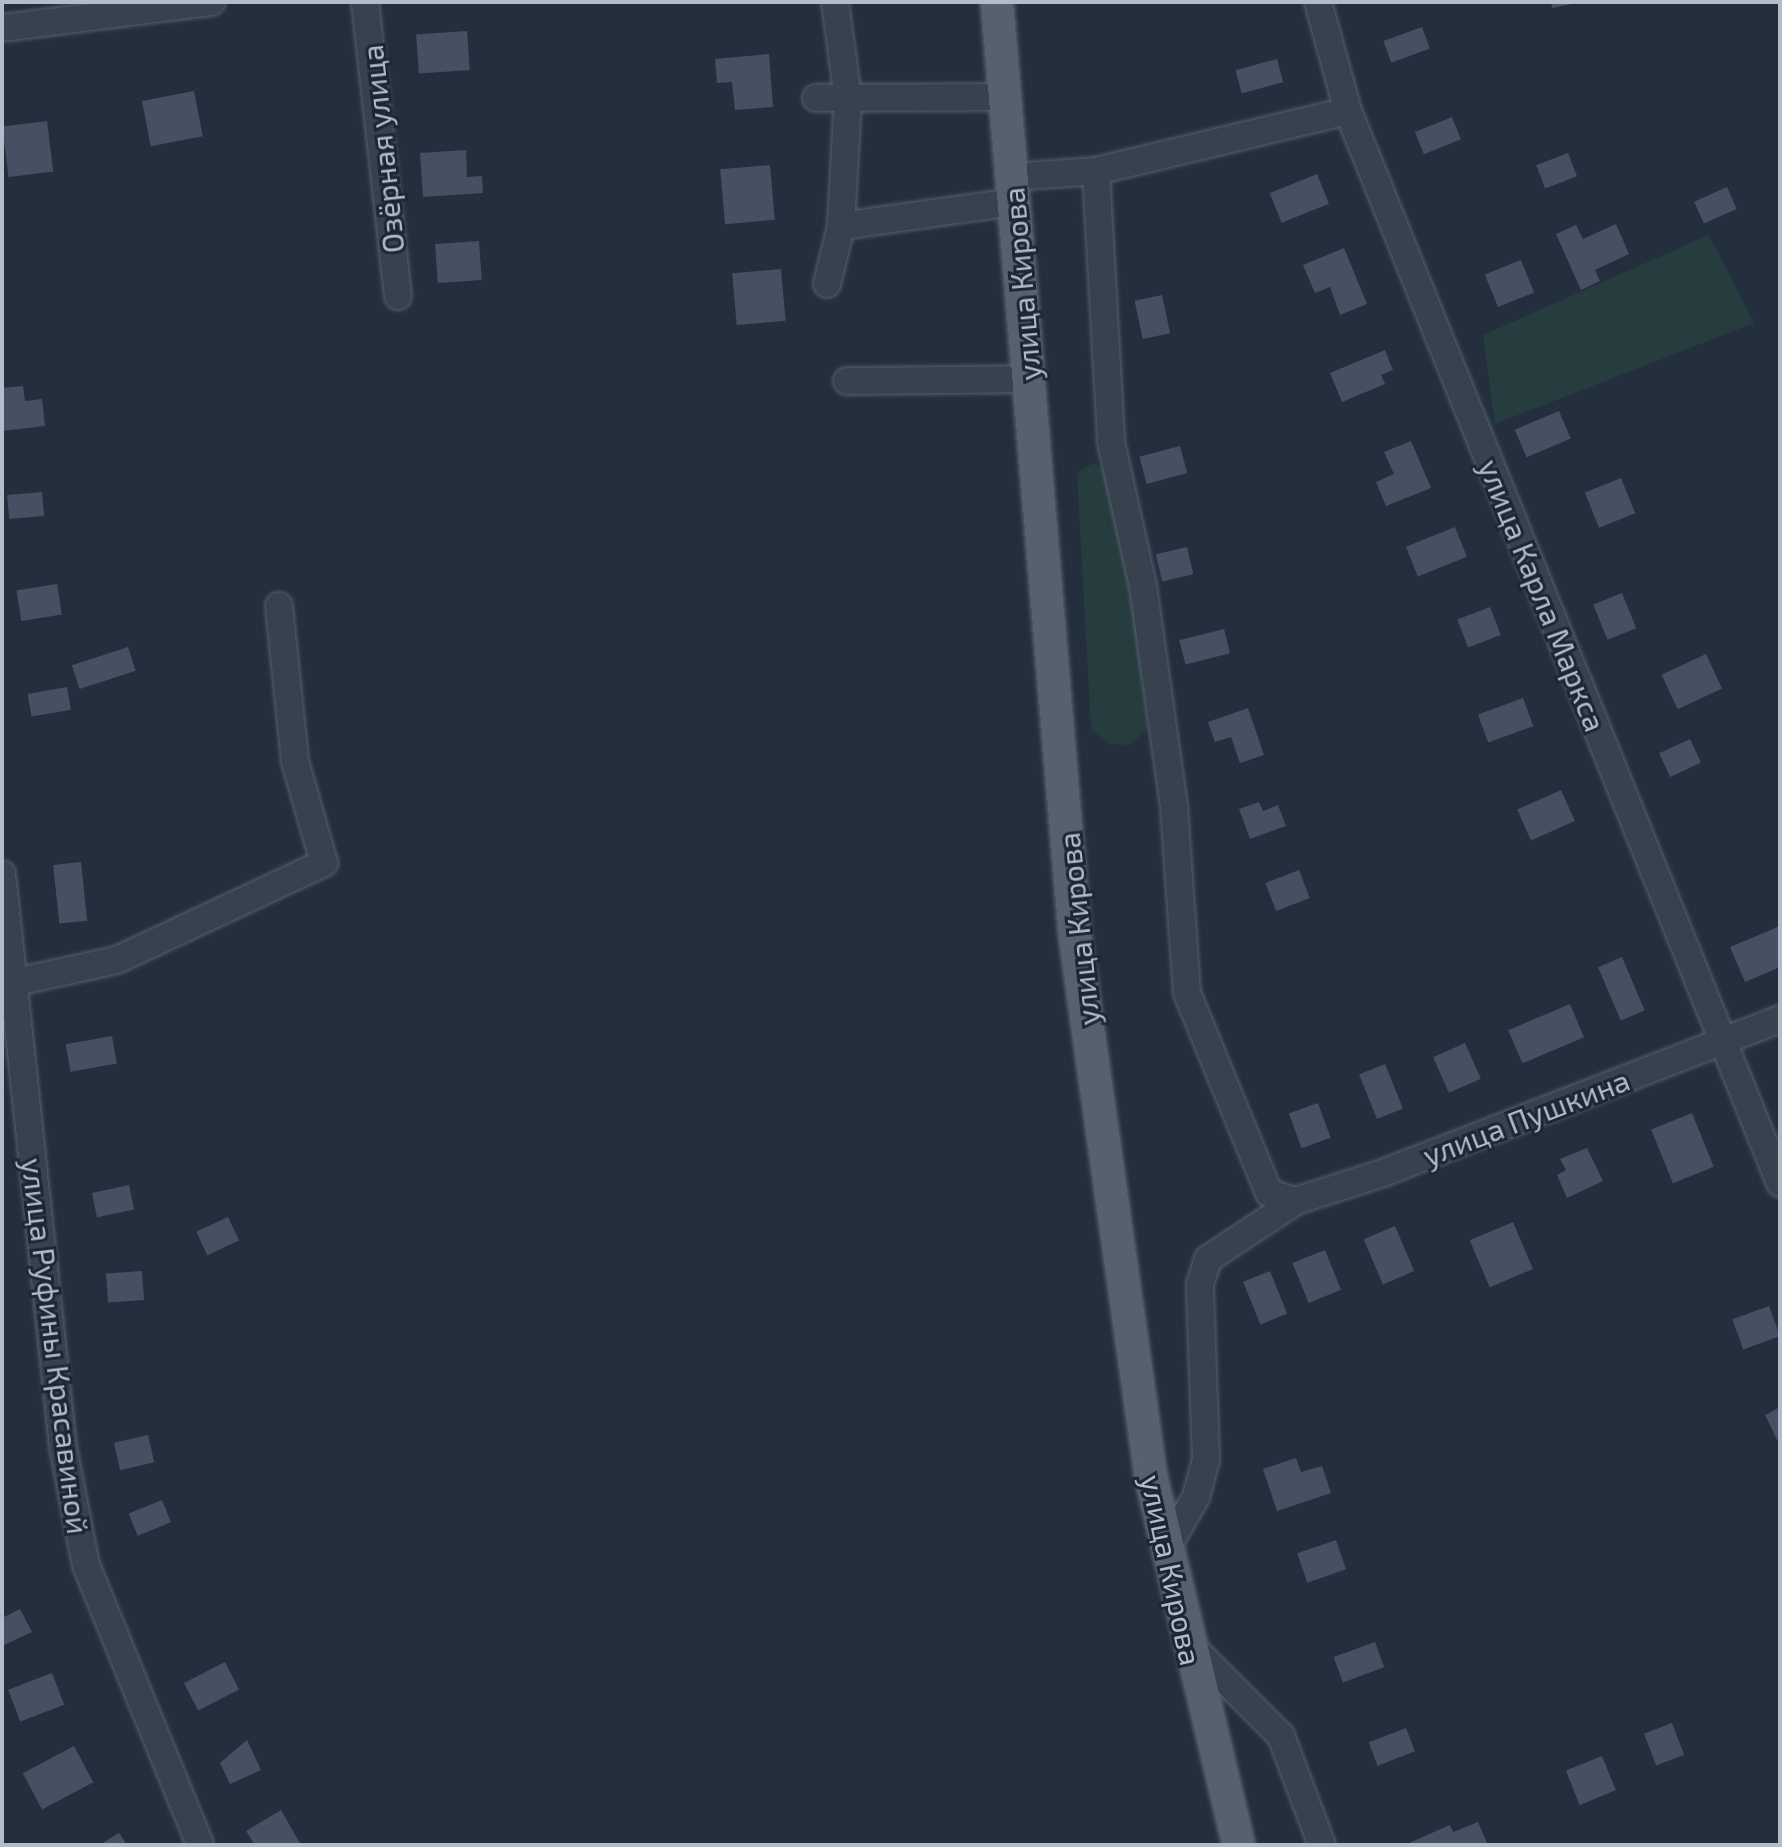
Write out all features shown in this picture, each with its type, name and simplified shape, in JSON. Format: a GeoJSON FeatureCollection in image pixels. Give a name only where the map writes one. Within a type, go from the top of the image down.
{"type":"FeatureCollection","features":[{"type":"Feature","properties":{"kind":"main road","name":"улица Кирова"},"geometry":{"type":"LineString","coordinates":[[997,2],[1075,937],[1166,1549],[1185,1640],[1239,1845]]}},
{"type":"Feature","properties":{"kind":"street"},"geometry":{"type":"LineString","coordinates":[[7,27],[211,2]]}},
{"type":"Feature","properties":{"kind":"street","name":"Озёрная улица"},"geometry":{"type":"LineString","coordinates":[[365,2],[398,296]]}},
{"type":"Feature","properties":{"kind":"street"},"geometry":{"type":"LineString","coordinates":[[827,284],[841,226],[848,98],[835,2]]}},
{"type":"Feature","properties":{"kind":"street","name":"улица Карла Маркса"},"geometry":{"type":"LineString","coordinates":[[1318,2],[1348,111],[1780,1183]]}},
{"type":"Feature","properties":{"kind":"street"},"geometry":{"type":"LineString","coordinates":[[816,98],[1005,97]]}},
{"type":"Feature","properties":{"kind":"street"},"geometry":{"type":"LineString","coordinates":[[841,226],[1013,190],[1348,111]]}},
{"type":"Feature","properties":{"kind":"street"},"geometry":{"type":"LineString","coordinates":[[1096,171],[1111,442],[1143,586],[1174,807],[1187,993],[1269,1193],[1296,1201]]}},
{"type":"Feature","properties":{"kind":"street"},"geometry":{"type":"LineString","coordinates":[[847,381],[1029,379]]}},
{"type":"Feature","properties":{"kind":"street"},"geometry":{"type":"LineString","coordinates":[[12,983],[117,960],[324,863],[295,761],[279,606]]}},
{"type":"Feature","properties":{"kind":"street","name":"улица Руфины Красавиной"},"geometry":{"type":"LineString","coordinates":[[2,874],[63,1447],[86,1565],[200,1845]]}},
{"type":"Feature","properties":{"kind":"street","name":"улица Пушкина"},"geometry":{"type":"LineString","coordinates":[[1166,1549],[1196,1497],[1206,1460],[1200,1284],[1208,1259],[1296,1201],[1780,1019]]}},
{"type":"Feature","properties":{"kind":"street"},"geometry":{"type":"LineString","coordinates":[[1185,1640],[1281,1736],[1322,1845]]}},
{"type":"Feature","properties":{"kind":"green space"},"geometry":{"type":"Polygon","coordinates":[[[1709,235],[1754,323],[1495,424],[1483,335],[1709,235]]]}},
{"type":"Feature","properties":{"kind":"green space"},"geometry":{"type":"Polygon","coordinates":[[[1093,463],[1106,470],[1131,586],[1148,728],[1130,745],[1108,744],[1091,729],[1077,473],[1093,463]]]}},
{"type":"Feature","properties":{"kind":"building"},"geometry":{"type":"Polygon","coordinates":[[[1551,2],[1576,2],[1576,3],[1552,8],[1551,2]]]}},
{"type":"Feature","properties":{"kind":"building"},"geometry":{"type":"Polygon","coordinates":[[[1422,27],[1430,49],[1391,63],[1383,41],[1422,27]]]}},
{"type":"Feature","properties":{"kind":"building"},"geometry":{"type":"Polygon","coordinates":[[[467,31],[470,70],[419,73],[416,35],[467,31]]]}},
{"type":"Feature","properties":{"kind":"building"},"geometry":{"type":"Polygon","coordinates":[[[769,54],[773,107],[735,110],[732,82],[717,83],[715,59],[769,54]]]}},
{"type":"Feature","properties":{"kind":"building"},"geometry":{"type":"Polygon","coordinates":[[[1277,59],[1283,82],[1242,93],[1235,70],[1277,59]]]}},
{"type":"Feature","properties":{"kind":"building"},"geometry":{"type":"Polygon","coordinates":[[[194,91],[203,136],[151,146],[142,101],[194,91]]]}},
{"type":"Feature","properties":{"kind":"building"},"geometry":{"type":"Polygon","coordinates":[[[1452,117],[1461,139],[1424,154],[1415,132],[1452,117]]]}},
{"type":"Feature","properties":{"kind":"building"},"geometry":{"type":"Polygon","coordinates":[[[47,121],[53,172],[9,177],[2,126],[47,121]]]}},
{"type":"Feature","properties":{"kind":"building"},"geometry":{"type":"Polygon","coordinates":[[[466,150],[467,177],[482,176],[483,193],[423,197],[420,153],[466,150]]]}},
{"type":"Feature","properties":{"kind":"building"},"geometry":{"type":"Polygon","coordinates":[[[1568,153],[1577,176],[1545,189],[1536,165],[1568,153]]]}},
{"type":"Feature","properties":{"kind":"building"},"geometry":{"type":"Polygon","coordinates":[[[770,165],[775,220],[725,224],[720,169],[770,165]]]}},
{"type":"Feature","properties":{"kind":"building"},"geometry":{"type":"Polygon","coordinates":[[[1317,174],[1329,204],[1282,223],[1270,193],[1317,174]]]}},
{"type":"Feature","properties":{"kind":"building"},"geometry":{"type":"Polygon","coordinates":[[[1727,187],[1737,209],[1704,224],[1694,202],[1727,187]]]}},
{"type":"Feature","properties":{"kind":"building"},"geometry":{"type":"Polygon","coordinates":[[[1616,224],[1629,254],[1595,270],[1600,281],[1581,290],[1556,234],[1576,225],[1583,239],[1616,224]]]}},
{"type":"Feature","properties":{"kind":"building"},"geometry":{"type":"Polygon","coordinates":[[[479,241],[482,280],[438,283],[435,244],[479,241]]]}},
{"type":"Feature","properties":{"kind":"building"},"geometry":{"type":"Polygon","coordinates":[[[1344,248],[1367,304],[1340,315],[1330,287],[1315,293],[1303,265],[1344,248]]]}},
{"type":"Feature","properties":{"kind":"building"},"geometry":{"type":"Polygon","coordinates":[[[1521,260],[1534,292],[1498,307],[1485,275],[1521,260]]]}},
{"type":"Feature","properties":{"kind":"building"},"geometry":{"type":"Polygon","coordinates":[[[781,269],[786,321],[737,325],[732,273],[781,269]]]}},
{"type":"Feature","properties":{"kind":"building"},"geometry":{"type":"Polygon","coordinates":[[[1162,295],[1170,333],[1143,339],[1135,301],[1162,295]]]}},
{"type":"Feature","properties":{"kind":"building"},"geometry":{"type":"Polygon","coordinates":[[[1385,350],[1393,370],[1381,375],[1385,384],[1342,402],[1330,373],[1385,350]]]}},
{"type":"Feature","properties":{"kind":"building"},"geometry":{"type":"Polygon","coordinates":[[[23,386],[25,401],[42,399],[45,426],[2,431],[2,388],[23,386]]]}},
{"type":"Feature","properties":{"kind":"building"},"geometry":{"type":"Polygon","coordinates":[[[1559,411],[1571,439],[1527,457],[1515,430],[1559,411]]]}},
{"type":"Feature","properties":{"kind":"building"},"geometry":{"type":"Polygon","coordinates":[[[1411,441],[1431,488],[1386,506],[1376,482],[1394,474],[1384,452],[1411,441]]]}},
{"type":"Feature","properties":{"kind":"building"},"geometry":{"type":"Polygon","coordinates":[[[1180,446],[1187,473],[1147,484],[1139,457],[1180,446]]]}},
{"type":"Feature","properties":{"kind":"building"},"geometry":{"type":"Polygon","coordinates":[[[1621,478],[1635,513],[1599,528],[1585,493],[1621,478]]]}},
{"type":"Feature","properties":{"kind":"building"},"geometry":{"type":"Polygon","coordinates":[[[42,492],[44,516],[9,519],[7,495],[42,492]]]}},
{"type":"Feature","properties":{"kind":"building"},"geometry":{"type":"Polygon","coordinates":[[[1455,527],[1467,557],[1418,577],[1406,547],[1455,527]]]}},
{"type":"Feature","properties":{"kind":"building"},"geometry":{"type":"Polygon","coordinates":[[[1187,547],[1193,574],[1162,581],[1156,554],[1187,547]]]}},
{"type":"Feature","properties":{"kind":"building"},"geometry":{"type":"Polygon","coordinates":[[[57,584],[62,615],[21,621],[17,590],[57,584]]]}},
{"type":"Feature","properties":{"kind":"building"},"geometry":{"type":"Polygon","coordinates":[[[1622,593],[1636,628],[1607,640],[1593,605],[1622,593]]]}},
{"type":"Feature","properties":{"kind":"building"},"geometry":{"type":"Polygon","coordinates":[[[1490,607],[1501,635],[1468,648],[1457,620],[1490,607]]]}},
{"type":"Feature","properties":{"kind":"building"},"geometry":{"type":"Polygon","coordinates":[[[1224,629],[1230,653],[1185,664],[1179,640],[1224,629]]]}},
{"type":"Feature","properties":{"kind":"building"},"geometry":{"type":"Polygon","coordinates":[[[128,647],[136,671],[80,689],[72,665],[128,647]]]}},
{"type":"Feature","properties":{"kind":"building"},"geometry":{"type":"Polygon","coordinates":[[[1706,654],[1722,688],[1678,709],[1662,675],[1706,654]]]}},
{"type":"Feature","properties":{"kind":"building"},"geometry":{"type":"Polygon","coordinates":[[[67,687],[71,710],[32,717],[28,694],[67,687]]]}},
{"type":"Feature","properties":{"kind":"building"},"geometry":{"type":"Polygon","coordinates":[[[1523,698],[1533,726],[1488,743],[1478,714],[1523,698]]]}},
{"type":"Feature","properties":{"kind":"building"},"geometry":{"type":"Polygon","coordinates":[[[1248,708],[1264,755],[1240,763],[1231,737],[1215,742],[1208,722],[1248,708]]]}},
{"type":"Feature","properties":{"kind":"building"},"geometry":{"type":"Polygon","coordinates":[[[1690,739],[1701,763],[1670,777],[1659,753],[1690,739]]]}},
{"type":"Feature","properties":{"kind":"building"},"geometry":{"type":"Polygon","coordinates":[[[1561,790],[1575,821],[1531,841],[1517,810],[1561,790]]]}},
{"type":"Feature","properties":{"kind":"building"},"geometry":{"type":"Polygon","coordinates":[[[1259,802],[1263,811],[1278,805],[1286,826],[1250,839],[1239,809],[1259,802]]]}},
{"type":"Feature","properties":{"kind":"building"},"geometry":{"type":"Polygon","coordinates":[[[81,862],[87,921],[59,924],[53,865],[81,862]]]}},
{"type":"Feature","properties":{"kind":"building"},"geometry":{"type":"Polygon","coordinates":[[[1299,870],[1310,898],[1276,911],[1265,883],[1299,870]]]}},
{"type":"Feature","properties":{"kind":"building"},"geometry":{"type":"Polygon","coordinates":[[[1780,926],[1780,967],[1745,982],[1730,947],[1780,926]]]}},
{"type":"Feature","properties":{"kind":"building"},"geometry":{"type":"Polygon","coordinates":[[[1622,957],[1645,1010],[1621,1021],[1598,967],[1622,957]]]}},
{"type":"Feature","properties":{"kind":"building"},"geometry":{"type":"Polygon","coordinates":[[[1570,1004],[1584,1037],[1522,1063],[1508,1030],[1570,1004]]]}},
{"type":"Feature","properties":{"kind":"building"},"geometry":{"type":"Polygon","coordinates":[[[112,1036],[117,1064],[71,1072],[66,1044],[112,1036]]]}},
{"type":"Feature","properties":{"kind":"building"},"geometry":{"type":"Polygon","coordinates":[[[1465,1043],[1481,1079],[1449,1093],[1433,1057],[1465,1043]]]}},
{"type":"Feature","properties":{"kind":"building"},"geometry":{"type":"Polygon","coordinates":[[[1385,1064],[1403,1109],[1377,1119],[1359,1074],[1385,1064]]]}},
{"type":"Feature","properties":{"kind":"building"},"geometry":{"type":"Polygon","coordinates":[[[1318,1103],[1331,1138],[1302,1148],[1289,1114],[1318,1103]]]}},
{"type":"Feature","properties":{"kind":"building"},"geometry":{"type":"Polygon","coordinates":[[[1692,1113],[1714,1167],[1673,1183],[1651,1129],[1692,1113]]]}},
{"type":"Feature","properties":{"kind":"building"},"geometry":{"type":"Polygon","coordinates":[[[1587,1148],[1603,1181],[1567,1198],[1557,1175],[1566,1170],[1560,1159],[1587,1148]]]}},
{"type":"Feature","properties":{"kind":"building"},"geometry":{"type":"Polygon","coordinates":[[[129,1185],[134,1209],[97,1217],[92,1193],[129,1185]]]}},
{"type":"Feature","properties":{"kind":"building"},"geometry":{"type":"Polygon","coordinates":[[[228,1217],[239,1241],[207,1255],[196,1232],[228,1217]]]}},
{"type":"Feature","properties":{"kind":"building"},"geometry":{"type":"Polygon","coordinates":[[[1513,1222],[1533,1269],[1490,1287],[1470,1240],[1513,1222]]]}},
{"type":"Feature","properties":{"kind":"building"},"geometry":{"type":"Polygon","coordinates":[[[1395,1226],[1414,1271],[1383,1284],[1364,1239],[1395,1226]]]}},
{"type":"Feature","properties":{"kind":"building"},"geometry":{"type":"Polygon","coordinates":[[[1325,1250],[1341,1290],[1309,1303],[1293,1263],[1325,1250]]]}},
{"type":"Feature","properties":{"kind":"building"},"geometry":{"type":"Polygon","coordinates":[[[142,1271],[144,1300],[108,1302],[106,1274],[142,1271]]]}},
{"type":"Feature","properties":{"kind":"building"},"geometry":{"type":"Polygon","coordinates":[[[1270,1271],[1287,1314],[1260,1325],[1243,1282],[1270,1271]]]}},
{"type":"Feature","properties":{"kind":"building"},"geometry":{"type":"Polygon","coordinates":[[[1769,1306],[1780,1336],[1743,1349],[1732,1319],[1769,1306]]]}},
{"type":"Feature","properties":{"kind":"building"},"geometry":{"type":"Polygon","coordinates":[[[1780,1407],[1780,1446],[1765,1415],[1780,1407]]]}},
{"type":"Feature","properties":{"kind":"building"},"geometry":{"type":"Polygon","coordinates":[[[148,1435],[154,1462],[120,1470],[114,1443],[148,1435]]]}},
{"type":"Feature","properties":{"kind":"building"},"geometry":{"type":"Polygon","coordinates":[[[1296,1458],[1301,1472],[1322,1466],[1331,1493],[1277,1511],[1263,1469],[1296,1458]]]}},
{"type":"Feature","properties":{"kind":"building"},"geometry":{"type":"Polygon","coordinates":[[[162,1500],[171,1522],[138,1536],[129,1513],[162,1500]]]}},
{"type":"Feature","properties":{"kind":"building"},"geometry":{"type":"Polygon","coordinates":[[[1336,1540],[1346,1569],[1307,1583],[1297,1553],[1336,1540]]]}},
{"type":"Feature","properties":{"kind":"building"},"geometry":{"type":"Polygon","coordinates":[[[20,1609],[32,1632],[2,1646],[2,1618],[20,1609]]]}},
{"type":"Feature","properties":{"kind":"building"},"geometry":{"type":"Polygon","coordinates":[[[1375,1642],[1384,1667],[1343,1682],[1334,1657],[1375,1642]]]}},
{"type":"Feature","properties":{"kind":"building"},"geometry":{"type":"Polygon","coordinates":[[[225,1662],[239,1690],[198,1711],[184,1683],[225,1662]]]}},
{"type":"Feature","properties":{"kind":"building"},"geometry":{"type":"Polygon","coordinates":[[[52,1673],[64,1705],[20,1722],[8,1690],[52,1673]]]}},
{"type":"Feature","properties":{"kind":"building"},"geometry":{"type":"Polygon","coordinates":[[[1672,1723],[1684,1755],[1656,1765],[1644,1734],[1672,1723]]]}},
{"type":"Feature","properties":{"kind":"building"},"geometry":{"type":"Polygon","coordinates":[[[1406,1728],[1415,1751],[1378,1766],[1369,1742],[1406,1728]]]}},
{"type":"Feature","properties":{"kind":"building"},"geometry":{"type":"Polygon","coordinates":[[[247,1740],[261,1770],[230,1784],[220,1763],[247,1740]]]}},
{"type":"Feature","properties":{"kind":"building"},"geometry":{"type":"Polygon","coordinates":[[[74,1746],[93,1782],[42,1809],[23,1773],[74,1746]]]}},
{"type":"Feature","properties":{"kind":"building"},"geometry":{"type":"Polygon","coordinates":[[[1602,1756],[1616,1790],[1580,1805],[1566,1771],[1602,1756]]]}},
{"type":"Feature","properties":{"kind":"building"},"geometry":{"type":"Polygon","coordinates":[[[281,1810],[301,1845],[255,1845],[246,1831],[281,1810]]]}},
{"type":"Feature","properties":{"kind":"building"},"geometry":{"type":"Polygon","coordinates":[[[1478,1822],[1488,1845],[1409,1843],[1450,1825],[1453,1832],[1478,1822]]]}},
{"type":"Feature","properties":{"kind":"building"},"geometry":{"type":"Polygon","coordinates":[[[119,1833],[127,1845],[99,1845],[119,1833]]]}}]}
